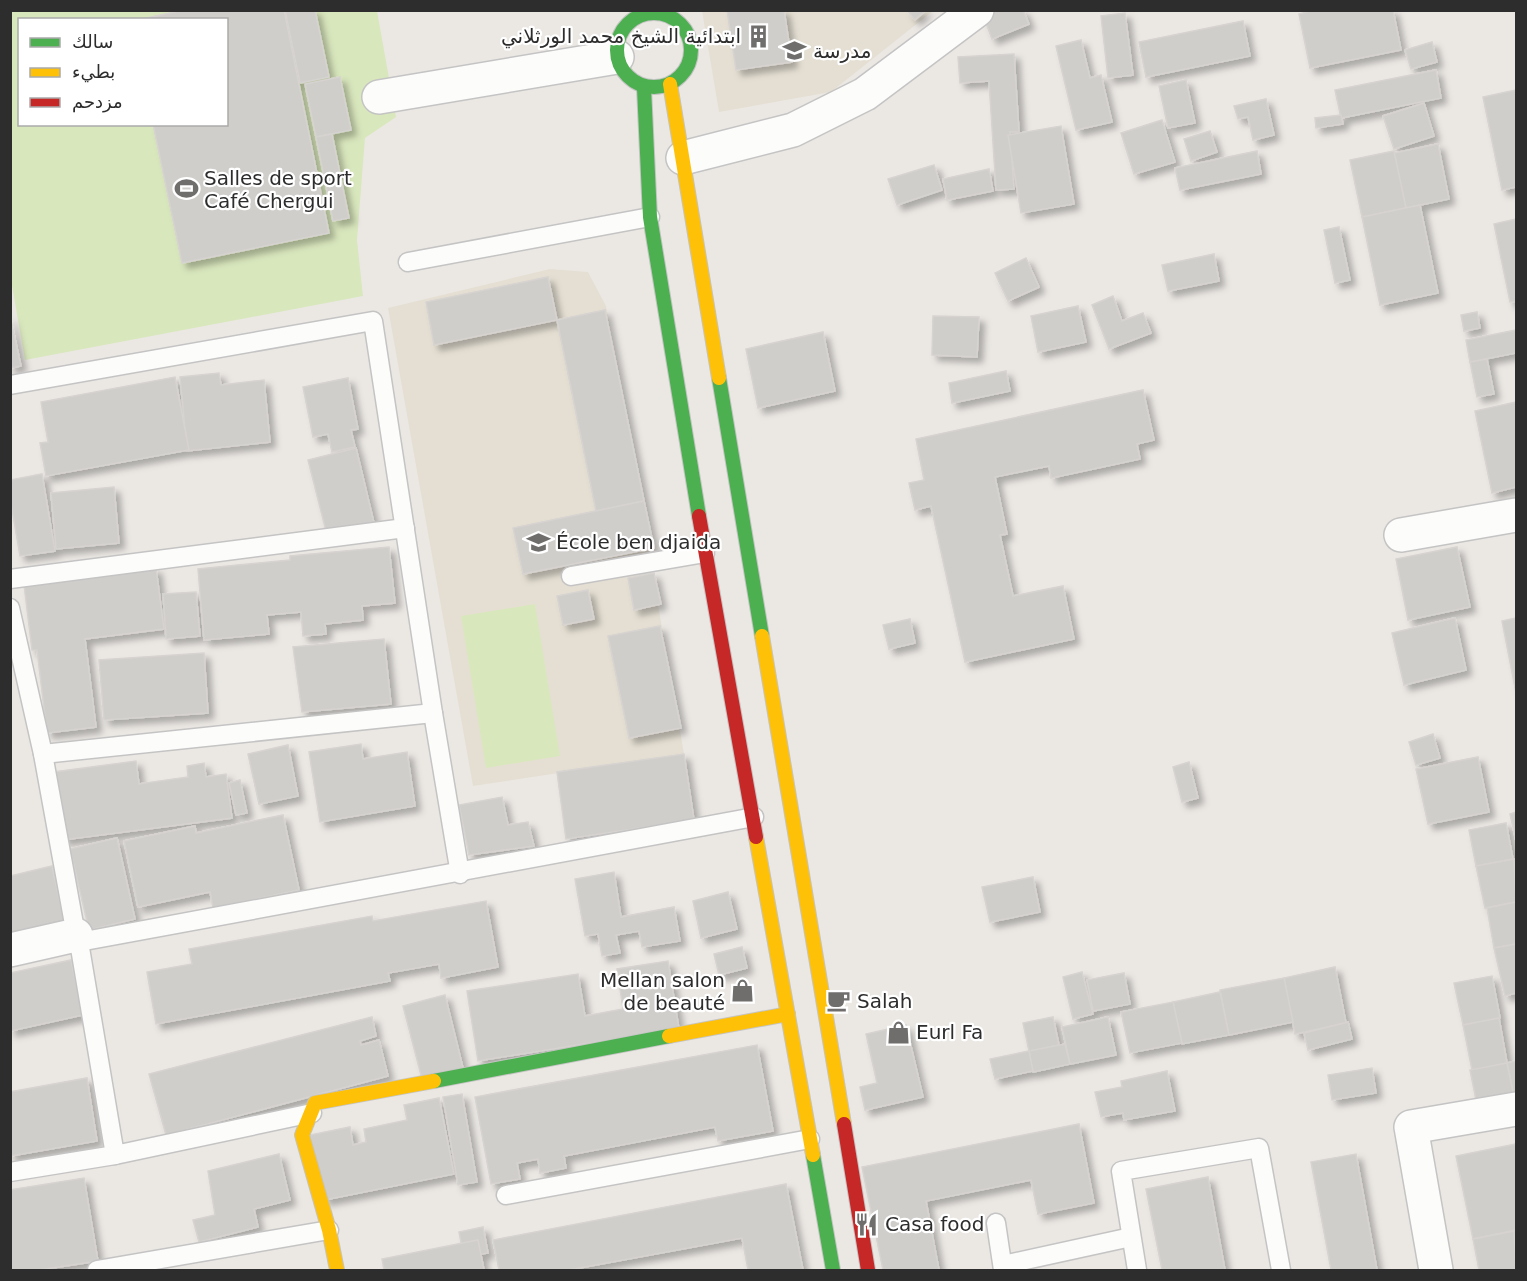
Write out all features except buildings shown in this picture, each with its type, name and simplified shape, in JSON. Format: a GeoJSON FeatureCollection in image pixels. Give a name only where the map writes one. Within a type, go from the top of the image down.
{"type":"FeatureCollection","features":[{"type":"Feature","properties":{"kind":"main road"},"geometry":{"type":"LineString","coordinates":[[643,13],[669,13],[687,33],[691,44],[687,67],[670,84],[644,88],[629,77],[617,57],[620,35],[634,19],[643,13]]}},
{"type":"Feature","properties":{"kind":"main road"},"geometry":{"type":"LineString","coordinates":[[670,84],[868,1270]]}},
{"type":"Feature","properties":{"kind":"main road"},"geometry":{"type":"LineString","coordinates":[[644,88],[650,217],[705,553],[754,817],[833,1270]]}},
{"type":"Feature","properties":{"kind":"main road"},"geometry":{"type":"LineString","coordinates":[[337,1270],[329,1230],[302,1135],[315,1103],[788,1014]]}},
{"type":"Feature","properties":{"kind":"street"},"geometry":{"type":"LineString","coordinates":[[683,158],[793,130],[865,94],[976,10]]}},
{"type":"Feature","properties":{"kind":"street"},"geometry":{"type":"LineString","coordinates":[[380,97],[617,57]]}},
{"type":"Feature","properties":{"kind":"street"},"geometry":{"type":"LineString","coordinates":[[1401,535],[1516,515]]}},
{"type":"Feature","properties":{"kind":"street"},"geometry":{"type":"LineString","coordinates":[[10,950],[77,938]]}},
{"type":"Feature","properties":{"kind":"street"},"geometry":{"type":"LineString","coordinates":[[1436,1270],[1411,1127],[1516,1109]]}},
{"type":"Feature","properties":{"kind":"lane"},"geometry":{"type":"LineString","coordinates":[[408,262],[650,217]]}},
{"type":"Feature","properties":{"kind":"lane"},"geometry":{"type":"LineString","coordinates":[[10,385],[373,321],[460,874]]}},
{"type":"Feature","properties":{"kind":"lane"},"geometry":{"type":"LineString","coordinates":[[10,579],[405,528]]}},
{"type":"Feature","properties":{"kind":"lane"},"geometry":{"type":"LineString","coordinates":[[571,576],[705,553]]}},
{"type":"Feature","properties":{"kind":"lane"},"geometry":{"type":"LineString","coordinates":[[10,608],[43,754],[115,1155]]}},
{"type":"Feature","properties":{"kind":"lane"},"geometry":{"type":"LineString","coordinates":[[43,754],[433,713]]}},
{"type":"Feature","properties":{"kind":"lane"},"geometry":{"type":"LineString","coordinates":[[77,938],[460,874],[754,817]]}},
{"type":"Feature","properties":{"kind":"lane"},"geometry":{"type":"LineString","coordinates":[[10,1172],[115,1155],[312,1113]]}},
{"type":"Feature","properties":{"kind":"lane"},"geometry":{"type":"LineString","coordinates":[[506,1195],[810,1139]]}},
{"type":"Feature","properties":{"kind":"lane"},"geometry":{"type":"LineString","coordinates":[[1137,1270],[1121,1171],[1259,1149],[1281,1270]]}},
{"type":"Feature","properties":{"kind":"lane"},"geometry":{"type":"LineString","coordinates":[[996,1223],[1003,1268],[1131,1237]]}},
{"type":"Feature","properties":{"kind":"lane"},"geometry":{"type":"LineString","coordinates":[[97,1270],[329,1230]]}},
{"type":"Feature","properties":{"kind":"shaded area","name":"مدرسة"},"geometry":{"type":"Polygon","coordinates":[[[702,11],[933,11],[831,92],[719,112],[702,11]]]}},
{"type":"Feature","properties":{"kind":"shaded area","name":"École ben djaida"},"geometry":{"type":"Polygon","coordinates":[[[550,269],[588,272],[606,306],[684,754],[473,786],[388,308],[550,269]]]}},
{"type":"Feature","properties":{"kind":"green space","name":"Salles de sport Café Chergui"},"geometry":{"type":"Polygon","coordinates":[[[10,11],[377,11],[396,117],[365,138],[357,240],[363,296],[25,360],[10,274],[10,11]]]}},
{"type":"Feature","properties":{"kind":"green space"},"geometry":{"type":"Polygon","coordinates":[[[535,604],[560,756],[486,768],[461,616],[535,604]]]}},
{"type":"Feature","properties":{"kind":"traffic: fast"},"geometry":{"type":"LineString","coordinates":[[654,13],[668,16],[680,24],[688,36],[691,50],[688,64],[680,76],[668,84],[654,87],[640,84],[628,76],[620,64],[617,50],[620,36],[628,24],[640,16],[654,13]]}},
{"type":"Feature","properties":{"kind":"traffic: fast"},"geometry":{"type":"LineString","coordinates":[[644,88],[650,217],[699,516]]}},
{"type":"Feature","properties":{"kind":"traffic: fast"},"geometry":{"type":"LineString","coordinates":[[719,378],[762,636]]}},
{"type":"Feature","properties":{"kind":"traffic: fast"},"geometry":{"type":"LineString","coordinates":[[434,1081],[669,1036]]}},
{"type":"Feature","properties":{"kind":"traffic: fast"},"geometry":{"type":"LineString","coordinates":[[813,1155],[833,1270]]}},
{"type":"Feature","properties":{"kind":"traffic: slow"},"geometry":{"type":"LineString","coordinates":[[670,84],[719,378]]}},
{"type":"Feature","properties":{"kind":"traffic: slow"},"geometry":{"type":"LineString","coordinates":[[762,636],[844,1124]]}},
{"type":"Feature","properties":{"kind":"traffic: slow"},"geometry":{"type":"LineString","coordinates":[[756,837],[813,1155]]}},
{"type":"Feature","properties":{"kind":"traffic: slow"},"geometry":{"type":"LineString","coordinates":[[669,1036],[788,1014]]}},
{"type":"Feature","properties":{"kind":"traffic: slow"},"geometry":{"type":"LineString","coordinates":[[337,1270],[329,1230],[302,1135],[315,1103],[434,1081]]}},
{"type":"Feature","properties":{"kind":"traffic: jam"},"geometry":{"type":"LineString","coordinates":[[699,516],[756,837]]}},
{"type":"Feature","properties":{"kind":"traffic: jam"},"geometry":{"type":"LineString","coordinates":[[844,1124],[868,1270]]}},
{"type":"Feature","properties":{"kind":"place","name":"ابتدائية الشيخ محمد الورثلاني"},"geometry":{"type":"Point","coordinates":[759,36]}},
{"type":"Feature","properties":{"kind":"place","name":"مدرسة"},"geometry":{"type":"Point","coordinates":[795,51]}},
{"type":"Feature","properties":{"kind":"place","name":"Salles de sport Café Chergui"},"geometry":{"type":"Point","coordinates":[186,189]}},
{"type":"Feature","properties":{"kind":"place","name":"École ben djaida"},"geometry":{"type":"Point","coordinates":[538,542]}},
{"type":"Feature","properties":{"kind":"place","name":"Mellan salon de beauté"},"geometry":{"type":"Point","coordinates":[743,991]}},
{"type":"Feature","properties":{"kind":"place","name":"Salah"},"geometry":{"type":"Point","coordinates":[839,1001]}},
{"type":"Feature","properties":{"kind":"place","name":"Eurl Fa"},"geometry":{"type":"Point","coordinates":[898,1032]}},
{"type":"Feature","properties":{"kind":"place","name":"Casa food"},"geometry":{"type":"Point","coordinates":[867,1224]}}]}
